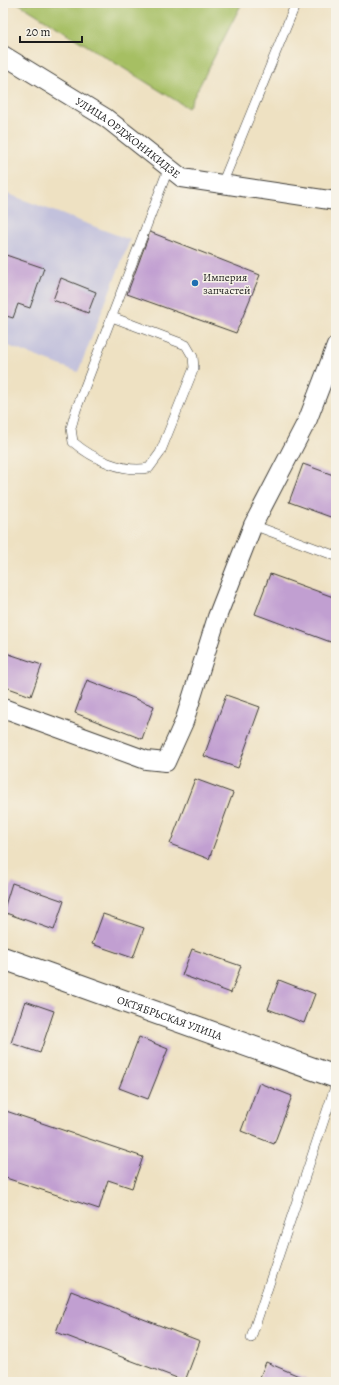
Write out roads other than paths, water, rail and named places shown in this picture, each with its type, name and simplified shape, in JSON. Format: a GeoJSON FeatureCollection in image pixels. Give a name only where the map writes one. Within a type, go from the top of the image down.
{"type":"FeatureCollection","features":[{"type":"Feature","properties":{"kind":"street","name":"УЛИЦА ОРДЖОНИКИДЗЕ"},"geometry":{"type":"LineString","coordinates":[[3,55],[106,118],[182,178],[336,201]]}},
{"type":"Feature","properties":{"kind":"street"},"geometry":{"type":"LineString","coordinates":[[3,708],[146,760],[166,762],[184,722],[218,617],[254,525],[308,419],[336,346]]}},
{"type":"Feature","properties":{"kind":"street","name":"ОКТЯБРЬСКАЯ УЛИЦА"},"geometry":{"type":"LineString","coordinates":[[3,958],[336,1076]]}},
{"type":"Feature","properties":{"kind":"lane"},"geometry":{"type":"LineString","coordinates":[[222,184],[296,3]]}},
{"type":"Feature","properties":{"kind":"lane"},"geometry":{"type":"LineString","coordinates":[[112,317],[186,345],[194,357],[194,368],[160,453],[149,468],[136,470],[121,467],[86,453],[73,442],[71,428],[76,410],[112,317],[130,265],[169,167]]}},
{"type":"Feature","properties":{"kind":"lane"},"geometry":{"type":"LineString","coordinates":[[254,525],[336,556]]}},
{"type":"Feature","properties":{"kind":"lane"},"geometry":{"type":"LineString","coordinates":[[251,1338],[336,1084]]}},
{"type":"Feature","properties":{"kind":"place","name":"Империя запчастей"},"geometry":{"type":"Point","coordinates":[195,283]}}]}
